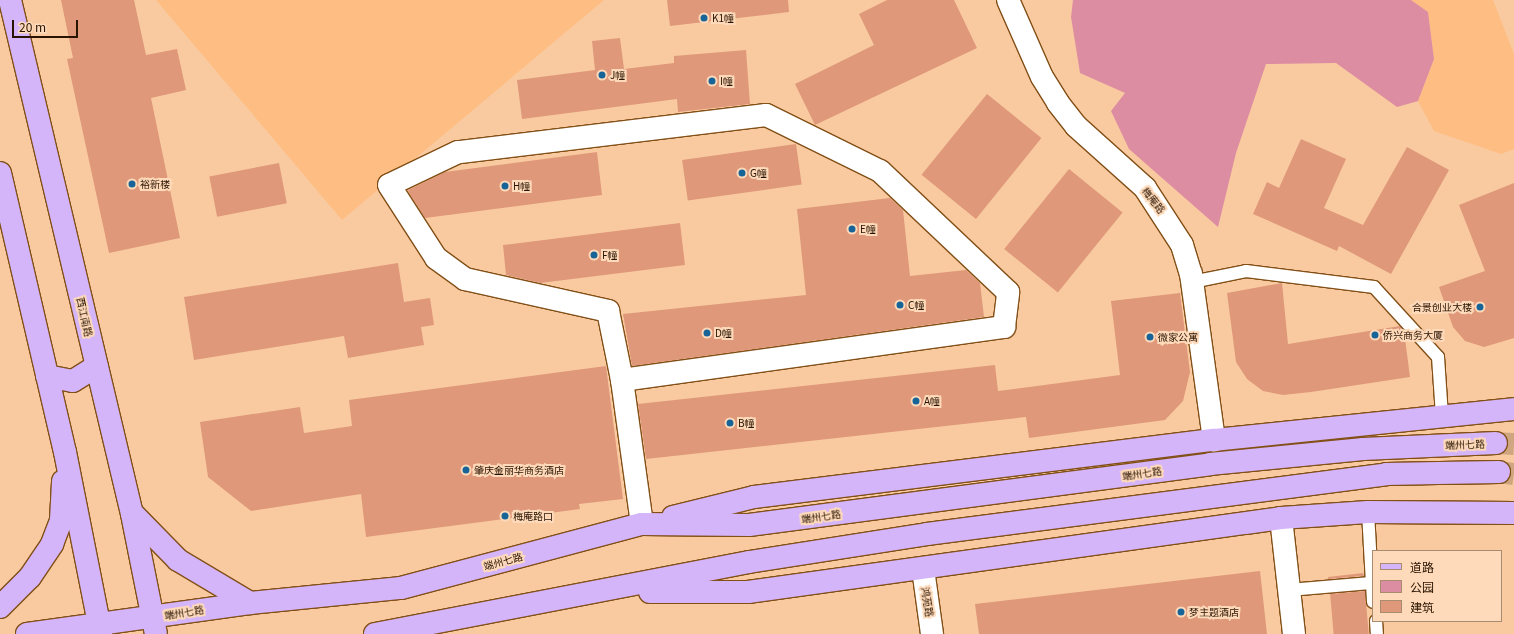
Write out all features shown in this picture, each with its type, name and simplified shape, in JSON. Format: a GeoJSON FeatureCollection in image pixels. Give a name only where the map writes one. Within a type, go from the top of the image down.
{"type":"FeatureCollection","features":[{"type":"Feature","properties":{"kind":"main road","name":"西江南路"},"geometry":{"type":"LineString","coordinates":[[10,0],[132,514],[154,626]]}},
{"type":"Feature","properties":{"kind":"main road"},"geometry":{"type":"LineString","coordinates":[[0,173],[65,452],[100,629]]}},
{"type":"Feature","properties":{"kind":"main road"},"geometry":{"type":"LineString","coordinates":[[47,376],[73,381],[97,366]]}},
{"type":"Feature","properties":{"kind":"main road"},"geometry":{"type":"LineString","coordinates":[[642,524],[754,497],[1214,440],[1513,410]]}},
{"type":"Feature","properties":{"kind":"main road","name":"端州七路"},"geometry":{"type":"LineString","coordinates":[[27,634],[154,626],[250,603],[401,588],[642,524],[749,525],[1210,464],[1363,449],[1496,443]]}},
{"type":"Feature","properties":{"kind":"main road"},"geometry":{"type":"LineString","coordinates":[[0,607],[30,577],[52,544],[61,520],[65,452]]}},
{"type":"Feature","properties":{"kind":"main road"},"geometry":{"type":"LineString","coordinates":[[375,634],[748,562],[927,534],[1386,474],[1499,472]]}},
{"type":"Feature","properties":{"kind":"main road"},"geometry":{"type":"LineString","coordinates":[[600,591],[748,592],[923,569],[1281,518],[1368,512],[1514,513]]}},
{"type":"Feature","properties":{"kind":"main road"},"geometry":{"type":"LineString","coordinates":[[132,514],[178,560],[250,603]]}},
{"type":"Feature","properties":{"kind":"street","name":"梅庵路"},"geometry":{"type":"LineString","coordinates":[[1008,0],[1042,77],[1058,103],[1076,126],[1149,193],[1182,245],[1192,282],[1214,440]]}},
{"type":"Feature","properties":{"kind":"street"},"geometry":{"type":"LineString","coordinates":[[622,380],[1004,327],[1008,292],[880,171],[766,115],[458,152],[389,185],[436,258],[465,279],[608,311],[622,380],[642,524]]}},
{"type":"Feature","properties":{"kind":"street"},"geometry":{"type":"LineString","coordinates":[[1281,518],[1294,634]]}},
{"type":"Feature","properties":{"kind":"street","name":"鸿苑路"},"geometry":{"type":"LineString","coordinates":[[923,569],[932,634]]}},
{"type":"Feature","properties":{"kind":"lane"},"geometry":{"type":"LineString","coordinates":[[1192,282],[1246,271],[1374,287],[1438,356],[1442,416]]}},
{"type":"Feature","properties":{"kind":"lane"},"geometry":{"type":"LineString","coordinates":[[1368,512],[1370,583],[1372,596]]}},
{"type":"Feature","properties":{"kind":"lane"},"geometry":{"type":"LineString","coordinates":[[1289,590],[1370,583]]}},
{"type":"Feature","properties":{"kind":"lane"},"geometry":{"type":"LineString","coordinates":[[1376,622],[1377,634]]}},
{"type":"Feature","properties":{"kind":"shaded area"},"geometry":{"type":"Polygon","coordinates":[[[156,0],[604,0],[342,220],[156,0]]]}},
{"type":"Feature","properties":{"kind":"shaded area"},"geometry":{"type":"Polygon","coordinates":[[[1411,0],[1493,0],[1514,54],[1514,149],[1501,154],[1434,131],[1418,101],[1434,59],[1428,12],[1411,0]]]}},
{"type":"Feature","properties":{"kind":"green space"},"geometry":{"type":"Polygon","coordinates":[[[1073,0],[1411,0],[1428,12],[1434,59],[1418,101],[1397,107],[1336,63],[1266,64],[1236,153],[1218,227],[1129,149],[1111,111],[1125,93],[1080,73],[1071,17],[1073,0]]]}},
{"type":"Feature","properties":{"kind":"building"},"geometry":{"type":"Polygon","coordinates":[[[61,0],[134,0],[146,55],[177,49],[186,90],[151,98],[180,238],[109,253],[67,59],[73,58],[61,0]]]}},
{"type":"Feature","properties":{"kind":"building","name":"K1幢"},"geometry":{"type":"Polygon","coordinates":[[[667,0],[788,0],[789,12],[670,26],[667,0]]]}},
{"type":"Feature","properties":{"kind":"building"},"geometry":{"type":"Polygon","coordinates":[[[887,0],[954,0],[977,48],[815,125],[795,84],[874,45],[859,14],[887,0]]]}},
{"type":"Feature","properties":{"kind":"building"},"geometry":{"type":"Polygon","coordinates":[[[620,38],[624,69],[674,63],[674,56],[746,50],[750,104],[678,112],[677,99],[522,119],[517,80],[595,70],[592,41],[620,38]]]}},
{"type":"Feature","properties":{"kind":"building"},"geometry":{"type":"Polygon","coordinates":[[[987,94],[1041,138],[976,219],[922,175],[987,94]]]}},
{"type":"Feature","properties":{"kind":"building"},"geometry":{"type":"Polygon","coordinates":[[[1301,139],[1346,159],[1324,208],[1363,225],[1407,147],[1449,170],[1391,274],[1339,246],[1337,251],[1253,214],[1267,182],[1279,188],[1301,139]]]}},
{"type":"Feature","properties":{"kind":"building","name":"G幢"},"geometry":{"type":"Polygon","coordinates":[[[796,144],[802,185],[688,201],[682,160],[796,144]]]}},
{"type":"Feature","properties":{"kind":"building","name":"H幢"},"geometry":{"type":"Polygon","coordinates":[[[597,152],[602,195],[425,218],[408,190],[445,172],[597,152]]]}},
{"type":"Feature","properties":{"kind":"building"},"geometry":{"type":"Polygon","coordinates":[[[279,163],[287,203],[217,217],[209,177],[279,163]]]}},
{"type":"Feature","properties":{"kind":"building"},"geometry":{"type":"Polygon","coordinates":[[[1069,169],[1123,212],[1058,292],[1004,249],[1069,169]]]}},
{"type":"Feature","properties":{"kind":"building"},"geometry":{"type":"Polygon","coordinates":[[[1514,183],[1514,338],[1484,347],[1465,341],[1453,327],[1439,287],[1485,271],[1459,205],[1514,183]]]}},
{"type":"Feature","properties":{"kind":"building"},"geometry":{"type":"Polygon","coordinates":[[[890,198],[903,210],[910,276],[966,270],[980,283],[984,317],[632,366],[623,314],[806,295],[797,209],[890,198]]]}},
{"type":"Feature","properties":{"kind":"building","name":"F幢"},"geometry":{"type":"Polygon","coordinates":[[[680,223],[685,265],[540,283],[506,275],[503,245],[680,223]]]}},
{"type":"Feature","properties":{"kind":"building"},"geometry":{"type":"Polygon","coordinates":[[[398,263],[404,302],[430,298],[434,325],[421,327],[424,345],[348,358],[344,336],[194,360],[184,297],[398,263]]]}},
{"type":"Feature","properties":{"kind":"building","name":"侨兴商务大厦"},"geometry":{"type":"Polygon","coordinates":[[[1282,283],[1288,344],[1400,326],[1404,331],[1410,377],[1283,395],[1263,391],[1247,379],[1236,362],[1227,293],[1282,283]]]}},
{"type":"Feature","properties":{"kind":"building"},"geometry":{"type":"Polygon","coordinates":[[[1180,293],[1190,372],[1183,401],[1165,420],[1029,438],[1026,417],[646,459],[638,404],[995,365],[998,391],[1120,375],[1111,301],[1180,293]]]}},
{"type":"Feature","properties":{"kind":"building","name":"肇庆金丽华商务酒店"},"geometry":{"type":"Polygon","coordinates":[[[606,366],[623,499],[579,504],[580,509],[366,537],[361,494],[251,511],[208,477],[200,422],[300,407],[304,433],[352,426],[349,400],[606,366]]]}},
{"type":"Feature","properties":{"kind":"building","name":"梦主题酒店"},"geometry":{"type":"Polygon","coordinates":[[[1260,571],[1267,634],[979,634],[975,604],[1260,571]]]}},
{"type":"Feature","properties":{"kind":"building"},"geometry":{"type":"Polygon","coordinates":[[[1363,573],[1364,576],[1328,579],[1328,577],[1363,573]]]}},
{"type":"Feature","properties":{"kind":"building"},"geometry":{"type":"Polygon","coordinates":[[[1365,591],[1369,634],[1334,634],[1330,594],[1365,591]]]}},
{"type":"Feature","properties":{"kind":"tunnel"},"geometry":{"type":"LineString","coordinates":[[1496,443],[1514,444]]}},
{"type":"Feature","properties":{"kind":"tunnel"},"geometry":{"type":"LineString","coordinates":[[1499,472],[1514,474]]}},
{"type":"Feature","properties":{"kind":"place","name":"K1幢"},"geometry":{"type":"Point","coordinates":[704,18]}},
{"type":"Feature","properties":{"kind":"place","name":"J幢"},"geometry":{"type":"Point","coordinates":[602,75]}},
{"type":"Feature","properties":{"kind":"place","name":"I幢"},"geometry":{"type":"Point","coordinates":[712,81]}},
{"type":"Feature","properties":{"kind":"place","name":"G幢"},"geometry":{"type":"Point","coordinates":[742,173]}},
{"type":"Feature","properties":{"kind":"place","name":"裕新楼"},"geometry":{"type":"Point","coordinates":[132,184]}},
{"type":"Feature","properties":{"kind":"place","name":"H幢"},"geometry":{"type":"Point","coordinates":[505,186]}},
{"type":"Feature","properties":{"kind":"place","name":"E幢"},"geometry":{"type":"Point","coordinates":[852,229]}},
{"type":"Feature","properties":{"kind":"place","name":"F幢"},"geometry":{"type":"Point","coordinates":[594,255]}},
{"type":"Feature","properties":{"kind":"place","name":"C幢"},"geometry":{"type":"Point","coordinates":[900,305]}},
{"type":"Feature","properties":{"kind":"place","name":"合景创业大楼"},"geometry":{"type":"Point","coordinates":[1480,307]}},
{"type":"Feature","properties":{"kind":"place","name":"D幢"},"geometry":{"type":"Point","coordinates":[707,333]}},
{"type":"Feature","properties":{"kind":"place","name":"侨兴商务大厦"},"geometry":{"type":"Point","coordinates":[1375,335]}},
{"type":"Feature","properties":{"kind":"place","name":"微家公寓"},"geometry":{"type":"Point","coordinates":[1150,337]}},
{"type":"Feature","properties":{"kind":"place","name":"A幢"},"geometry":{"type":"Point","coordinates":[916,401]}},
{"type":"Feature","properties":{"kind":"place","name":"B幢"},"geometry":{"type":"Point","coordinates":[730,423]}},
{"type":"Feature","properties":{"kind":"place","name":"肇庆金丽华商务酒店"},"geometry":{"type":"Point","coordinates":[466,470]}},
{"type":"Feature","properties":{"kind":"place","name":"梅庵路口"},"geometry":{"type":"Point","coordinates":[505,516]}},
{"type":"Feature","properties":{"kind":"place","name":"梦主题酒店"},"geometry":{"type":"Point","coordinates":[1181,612]}}]}
